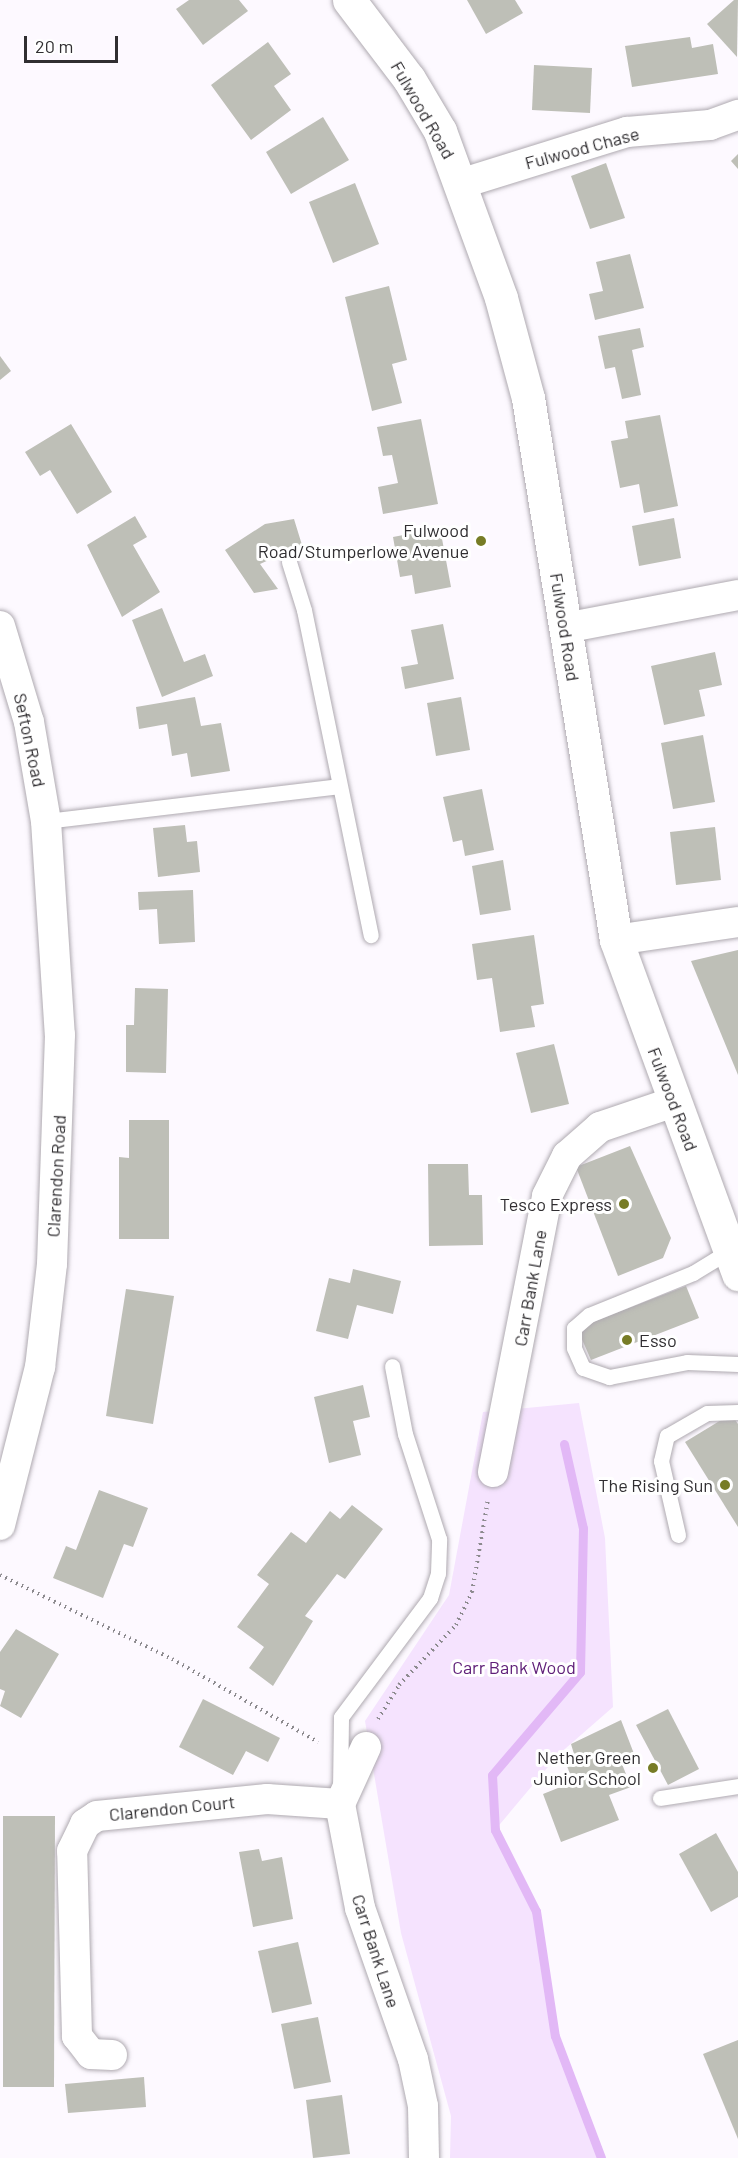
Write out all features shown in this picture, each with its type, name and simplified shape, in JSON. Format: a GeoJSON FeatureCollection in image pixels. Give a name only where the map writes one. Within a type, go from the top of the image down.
{"type":"FeatureCollection","features":[{"type":"Feature","properties":{"kind":"street","name":"Fulwood Road"},"geometry":{"type":"LineString","coordinates":[[349,0],[409,79],[463,183],[528,398],[616,940],[734,1263]]}},
{"type":"Feature","properties":{"kind":"street","name":"Fulwood Chase"},"geometry":{"type":"LineString","coordinates":[[463,183],[627,132],[710,125],[738,116]]}},
{"type":"Feature","properties":{"kind":"street"},"geometry":{"type":"LineString","coordinates":[[565,628],[738,595]]}},
{"type":"Feature","properties":{"kind":"street","name":"Sefton Road"},"geometry":{"type":"LineString","coordinates":[[0,626],[29,722],[46,821]]}},
{"type":"Feature","properties":{"kind":"street","name":"Clarendon Road"},"geometry":{"type":"LineString","coordinates":[[0,1526],[40,1367],[52,1264],[60,1035],[46,821]]}},
{"type":"Feature","properties":{"kind":"street"},"geometry":{"type":"LineString","coordinates":[[616,940],[738,922]]}},
{"type":"Feature","properties":{"kind":"street","name":"Carr Bank Lane"},"geometry":{"type":"LineString","coordinates":[[493,1472],[547,1196],[567,1156],[600,1127],[675,1102]]}},
{"type":"Feature","properties":{"kind":"street"},"geometry":{"type":"LineString","coordinates":[[340,1804],[352,1750]]}},
{"type":"Feature","properties":{"kind":"street","name":"Clarendon Court"},"geometry":{"type":"LineString","coordinates":[[112,2055],[91,2054],[77,2036],[72,1851],[85,1824],[97,1816],[267,1799],[340,1804]]}},
{"type":"Feature","properties":{"kind":"street","name":"Carr Bank Lane"},"geometry":{"type":"LineString","coordinates":[[340,1804],[360,1908],[413,2059],[423,2106],[424,2158]]}},
{"type":"Feature","properties":{"kind":"lane"},"geometry":{"type":"LineString","coordinates":[[289,562],[371,935]]}},
{"type":"Feature","properties":{"kind":"lane"},"geometry":{"type":"LineString","coordinates":[[46,821],[339,786]]}},
{"type":"Feature","properties":{"kind":"lane"},"geometry":{"type":"LineString","coordinates":[[734,1263],[693,1274],[589,1315],[574,1328],[574,1348],[582,1368],[609,1377],[687,1362],[738,1364]]}},
{"type":"Feature","properties":{"kind":"lane"},"geometry":{"type":"LineString","coordinates":[[352,1750],[341,1717],[430,1598],[438,1573],[439,1539],[405,1434],[392,1366]]}},
{"type":"Feature","properties":{"kind":"lane"},"geometry":{"type":"LineString","coordinates":[[678,1535],[661,1461],[667,1436],[707,1413],[738,1412]]}},
{"type":"Feature","properties":{"kind":"lane"},"geometry":{"type":"LineString","coordinates":[[660,1798],[738,1786]]}},
{"type":"Feature","properties":{"kind":"path"},"geometry":{"type":"LineString","coordinates":[[0,1575],[352,1750]]}},
{"type":"Feature","properties":{"kind":"green space","name":"Carr Bank Wood"},"geometry":{"type":"Polygon","coordinates":[[[579,1403],[605,1538],[613,1707],[558,1755],[495,1830],[536,1911],[555,2036],[601,2158],[450,2158],[451,2116],[401,1933],[365,1721],[449,1595],[483,1412],[579,1403]]]}},
{"type":"Feature","properties":{"kind":"building"},"geometry":{"type":"Polygon","coordinates":[[[189,0],[239,0],[248,11],[203,45],[176,9],[189,0]]]}},
{"type":"Feature","properties":{"kind":"building"},"geometry":{"type":"Polygon","coordinates":[[[467,0],[515,0],[523,13],[486,34],[467,0]]]}},
{"type":"Feature","properties":{"kind":"building"},"geometry":{"type":"Polygon","coordinates":[[[734,0],[738,0],[737,57],[707,24],[734,0]]]}},
{"type":"Feature","properties":{"kind":"building"},"geometry":{"type":"Polygon","coordinates":[[[690,37],[692,48],[713,44],[718,74],[632,87],[625,46],[690,37]]]}},
{"type":"Feature","properties":{"kind":"building"},"geometry":{"type":"Polygon","coordinates":[[[268,42],[291,74],[274,86],[291,110],[251,140],[211,85],[268,42]]]}},
{"type":"Feature","properties":{"kind":"building"},"geometry":{"type":"Polygon","coordinates":[[[534,65],[592,68],[590,113],[532,110],[534,65]]]}},
{"type":"Feature","properties":{"kind":"building"},"geometry":{"type":"Polygon","coordinates":[[[323,117],[349,160],[291,194],[266,152],[323,117]]]}},
{"type":"Feature","properties":{"kind":"building"},"geometry":{"type":"Polygon","coordinates":[[[738,154],[738,169],[731,161],[738,154]]]}},
{"type":"Feature","properties":{"kind":"building"},"geometry":{"type":"Polygon","coordinates":[[[606,163],[625,218],[590,229],[571,176],[606,163]]]}},
{"type":"Feature","properties":{"kind":"building"},"geometry":{"type":"Polygon","coordinates":[[[355,183],[379,244],[333,263],[309,202],[355,183]]]}},
{"type":"Feature","properties":{"kind":"building"},"geometry":{"type":"Polygon","coordinates":[[[630,254],[644,308],[595,320],[589,294],[603,291],[596,262],[630,254]]]}},
{"type":"Feature","properties":{"kind":"building"},"geometry":{"type":"Polygon","coordinates":[[[389,286],[407,360],[392,364],[402,403],[372,411],[345,297],[389,286]]]}},
{"type":"Feature","properties":{"kind":"building"},"geometry":{"type":"Polygon","coordinates":[[[640,328],[644,347],[632,350],[641,395],[622,399],[615,367],[605,369],[598,336],[640,328]]]}},
{"type":"Feature","properties":{"kind":"building"},"geometry":{"type":"Polygon","coordinates":[[[0,356],[11,371],[0,380],[0,356]]]}},
{"type":"Feature","properties":{"kind":"building"},"geometry":{"type":"Polygon","coordinates":[[[660,415],[678,506],[644,513],[639,484],[620,488],[611,441],[628,438],[625,421],[660,415]]]}},
{"type":"Feature","properties":{"kind":"building"},"geometry":{"type":"Polygon","coordinates":[[[421,419],[438,504],[383,514],[378,487],[398,483],[392,455],[383,456],[377,427],[421,419]]]}},
{"type":"Feature","properties":{"kind":"building"},"geometry":{"type":"Polygon","coordinates":[[[71,424],[112,492],[77,514],[50,470],[40,476],[25,452],[71,424]]]}},
{"type":"Feature","properties":{"kind":"building"},"geometry":{"type":"Polygon","coordinates":[[[135,516],[147,537],[133,545],[160,592],[122,617],[87,545],[135,516]]]}},
{"type":"Feature","properties":{"kind":"building"},"geometry":{"type":"Polygon","coordinates":[[[674,518],[681,558],[639,566],[632,526],[674,518]]]}},
{"type":"Feature","properties":{"kind":"building"},"geometry":{"type":"Polygon","coordinates":[[[294,519],[302,545],[260,564],[278,589],[254,593],[225,550],[265,524],[294,519]]]}},
{"type":"Feature","properties":{"kind":"building"},"geometry":{"type":"Polygon","coordinates":[[[440,528],[451,587],[415,594],[412,575],[400,577],[393,537],[440,528]]]}},
{"type":"Feature","properties":{"kind":"building"},"geometry":{"type":"Polygon","coordinates":[[[162,608],[184,662],[205,654],[213,676],[162,697],[132,620],[162,608]]]}},
{"type":"Feature","properties":{"kind":"building"},"geometry":{"type":"Polygon","coordinates":[[[443,624],[454,679],[405,689],[401,667],[418,664],[411,630],[443,624]]]}},
{"type":"Feature","properties":{"kind":"building"},"geometry":{"type":"Polygon","coordinates":[[[715,652],[722,685],[699,690],[705,716],[664,725],[651,666],[715,652]]]}},
{"type":"Feature","properties":{"kind":"building"},"geometry":{"type":"Polygon","coordinates":[[[195,697],[201,726],[221,723],[230,771],[191,777],[187,753],[172,756],[167,724],[139,729],[136,707],[195,697]]]}},
{"type":"Feature","properties":{"kind":"building"},"geometry":{"type":"Polygon","coordinates":[[[461,697],[470,750],[436,756],[427,703],[461,697]]]}},
{"type":"Feature","properties":{"kind":"building"},"geometry":{"type":"Polygon","coordinates":[[[703,735],[715,802],[673,809],[661,743],[703,735]]]}},
{"type":"Feature","properties":{"kind":"building"},"geometry":{"type":"Polygon","coordinates":[[[482,789],[494,850],[465,856],[462,840],[453,842],[443,797],[482,789]]]}},
{"type":"Feature","properties":{"kind":"building"},"geometry":{"type":"Polygon","coordinates":[[[185,825],[187,842],[197,841],[200,872],[158,877],[153,828],[185,825]]]}},
{"type":"Feature","properties":{"kind":"building"},"geometry":{"type":"Polygon","coordinates":[[[715,827],[721,880],[676,885],[670,832],[715,827]]]}},
{"type":"Feature","properties":{"kind":"building"},"geometry":{"type":"Polygon","coordinates":[[[503,860],[511,910],[480,915],[472,866],[503,860]]]}},
{"type":"Feature","properties":{"kind":"building"},"geometry":{"type":"Polygon","coordinates":[[[193,890],[195,942],[159,944],[157,909],[139,910],[138,892],[193,890]]]}},
{"type":"Feature","properties":{"kind":"building"},"geometry":{"type":"Polygon","coordinates":[[[534,935],[544,1004],[531,1006],[535,1027],[500,1032],[492,978],[477,980],[472,944],[534,935]]]}},
{"type":"Feature","properties":{"kind":"building"},"geometry":{"type":"Polygon","coordinates":[[[738,950],[738,1075],[691,961],[738,950]]]}},
{"type":"Feature","properties":{"kind":"building"},"geometry":{"type":"Polygon","coordinates":[[[135,988],[168,989],[166,1073],[126,1072],[126,1025],[134,1025],[135,988]]]}},
{"type":"Feature","properties":{"kind":"building"},"geometry":{"type":"Polygon","coordinates":[[[554,1044],[569,1104],[531,1113],[516,1053],[554,1044]]]}},
{"type":"Feature","properties":{"kind":"building"},"geometry":{"type":"Polygon","coordinates":[[[129,1120],[169,1120],[169,1239],[119,1239],[119,1157],[129,1158],[129,1120]]]}},
{"type":"Feature","properties":{"kind":"building","name":"Tesco Express"},"geometry":{"type":"Polygon","coordinates":[[[630,1146],[671,1238],[663,1258],[618,1276],[576,1167],[630,1146]]]}},
{"type":"Feature","properties":{"kind":"building"},"geometry":{"type":"Polygon","coordinates":[[[428,1164],[468,1164],[469,1195],[482,1195],[483,1245],[429,1246],[428,1164]]]}},
{"type":"Feature","properties":{"kind":"building"},"geometry":{"type":"Polygon","coordinates":[[[353,1269],[401,1281],[393,1314],[357,1305],[348,1339],[316,1331],[329,1278],[350,1283],[353,1269]]]}},
{"type":"Feature","properties":{"kind":"building"},"geometry":{"type":"Polygon","coordinates":[[[686,1286],[699,1318],[591,1360],[577,1328],[686,1286]]]}},
{"type":"Feature","properties":{"kind":"building"},"geometry":{"type":"Polygon","coordinates":[[[126,1289],[174,1296],[153,1424],[106,1416],[126,1289]]]}},
{"type":"Feature","properties":{"kind":"building"},"geometry":{"type":"Polygon","coordinates":[[[363,1385],[370,1417],[353,1421],[361,1455],[329,1463],[314,1397],[363,1385]]]}},
{"type":"Feature","properties":{"kind":"building","name":"The Rising Sun"},"geometry":{"type":"Polygon","coordinates":[[[731,1414],[738,1424],[738,1527],[685,1442],[731,1414]]]}},
{"type":"Feature","properties":{"kind":"building"},"geometry":{"type":"Polygon","coordinates":[[[99,1490],[148,1508],[133,1547],[124,1544],[103,1598],[53,1578],[66,1546],[76,1550],[99,1490]]]}},
{"type":"Feature","properties":{"kind":"building"},"geometry":{"type":"Polygon","coordinates":[[[352,1505],[383,1529],[345,1579],[337,1574],[305,1616],[313,1621],[273,1686],[249,1668],[264,1647],[237,1627],[269,1584],[257,1575],[291,1532],[306,1543],[330,1511],[340,1519],[352,1505]]]}},
{"type":"Feature","properties":{"kind":"building"},"geometry":{"type":"Polygon","coordinates":[[[16,1629],[59,1654],[21,1718],[0,1706],[5,1691],[0,1689],[0,1652],[16,1629]]]}},
{"type":"Feature","properties":{"kind":"building"},"geometry":{"type":"Polygon","coordinates":[[[203,1699],[280,1738],[268,1762],[246,1751],[233,1775],[179,1747],[203,1699]]]}},
{"type":"Feature","properties":{"kind":"building"},"geometry":{"type":"Polygon","coordinates":[[[668,1709],[699,1769],[668,1785],[636,1725],[668,1709]]]}},
{"type":"Feature","properties":{"kind":"building"},"geometry":{"type":"Polygon","coordinates":[[[621,1720],[636,1759],[622,1764],[631,1787],[609,1795],[619,1820],[561,1842],[543,1794],[573,1782],[564,1758],[574,1754],[571,1744],[621,1720]]]}},
{"type":"Feature","properties":{"kind":"building"},"geometry":{"type":"Polygon","coordinates":[[[3,1816],[55,1816],[54,2087],[3,2087],[3,1816]]]}},
{"type":"Feature","properties":{"kind":"building"},"geometry":{"type":"Polygon","coordinates":[[[716,1833],[738,1872],[738,1897],[711,1912],[679,1854],[716,1833]]]}},
{"type":"Feature","properties":{"kind":"building"},"geometry":{"type":"Polygon","coordinates":[[[259,1849],[262,1861],[282,1857],[293,1919],[253,1927],[239,1852],[259,1849]]]}},
{"type":"Feature","properties":{"kind":"building"},"geometry":{"type":"Polygon","coordinates":[[[298,1942],[312,2004],[272,2013],[258,1951],[298,1942]]]}},
{"type":"Feature","properties":{"kind":"building"},"geometry":{"type":"Polygon","coordinates":[[[318,2017],[331,2082],[294,2089],[281,2024],[318,2017]]]}},
{"type":"Feature","properties":{"kind":"building"},"geometry":{"type":"Polygon","coordinates":[[[738,2040],[738,2139],[703,2054],[738,2040]]]}},
{"type":"Feature","properties":{"kind":"building"},"geometry":{"type":"Polygon","coordinates":[[[144,2077],[146,2107],[68,2113],[65,2084],[144,2077]]]}},
{"type":"Feature","properties":{"kind":"building"},"geometry":{"type":"Polygon","coordinates":[[[342,2095],[350,2154],[313,2158],[306,2100],[342,2095]]]}},
{"type":"Feature","properties":{"kind":"waterway"},"geometry":{"type":"LineString","coordinates":[[564,1444],[583,1528],[580,1672],[492,1775],[495,1830],[536,1911],[555,2036],[601,2158]]}},
{"type":"Feature","properties":{"kind":"place","name":"Fulwood Road/Stumperlowe Avenue"},"geometry":{"type":"Point","coordinates":[481,541]}},
{"type":"Feature","properties":{"kind":"place","name":"Tesco Express"},"geometry":{"type":"Point","coordinates":[624,1204]}},
{"type":"Feature","properties":{"kind":"place","name":"Esso"},"geometry":{"type":"Point","coordinates":[627,1340]}},
{"type":"Feature","properties":{"kind":"place","name":"The Rising Sun"},"geometry":{"type":"Point","coordinates":[725,1485]}},
{"type":"Feature","properties":{"kind":"place","name":"Nether Green Junior School"},"geometry":{"type":"Point","coordinates":[653,1768]}}]}
